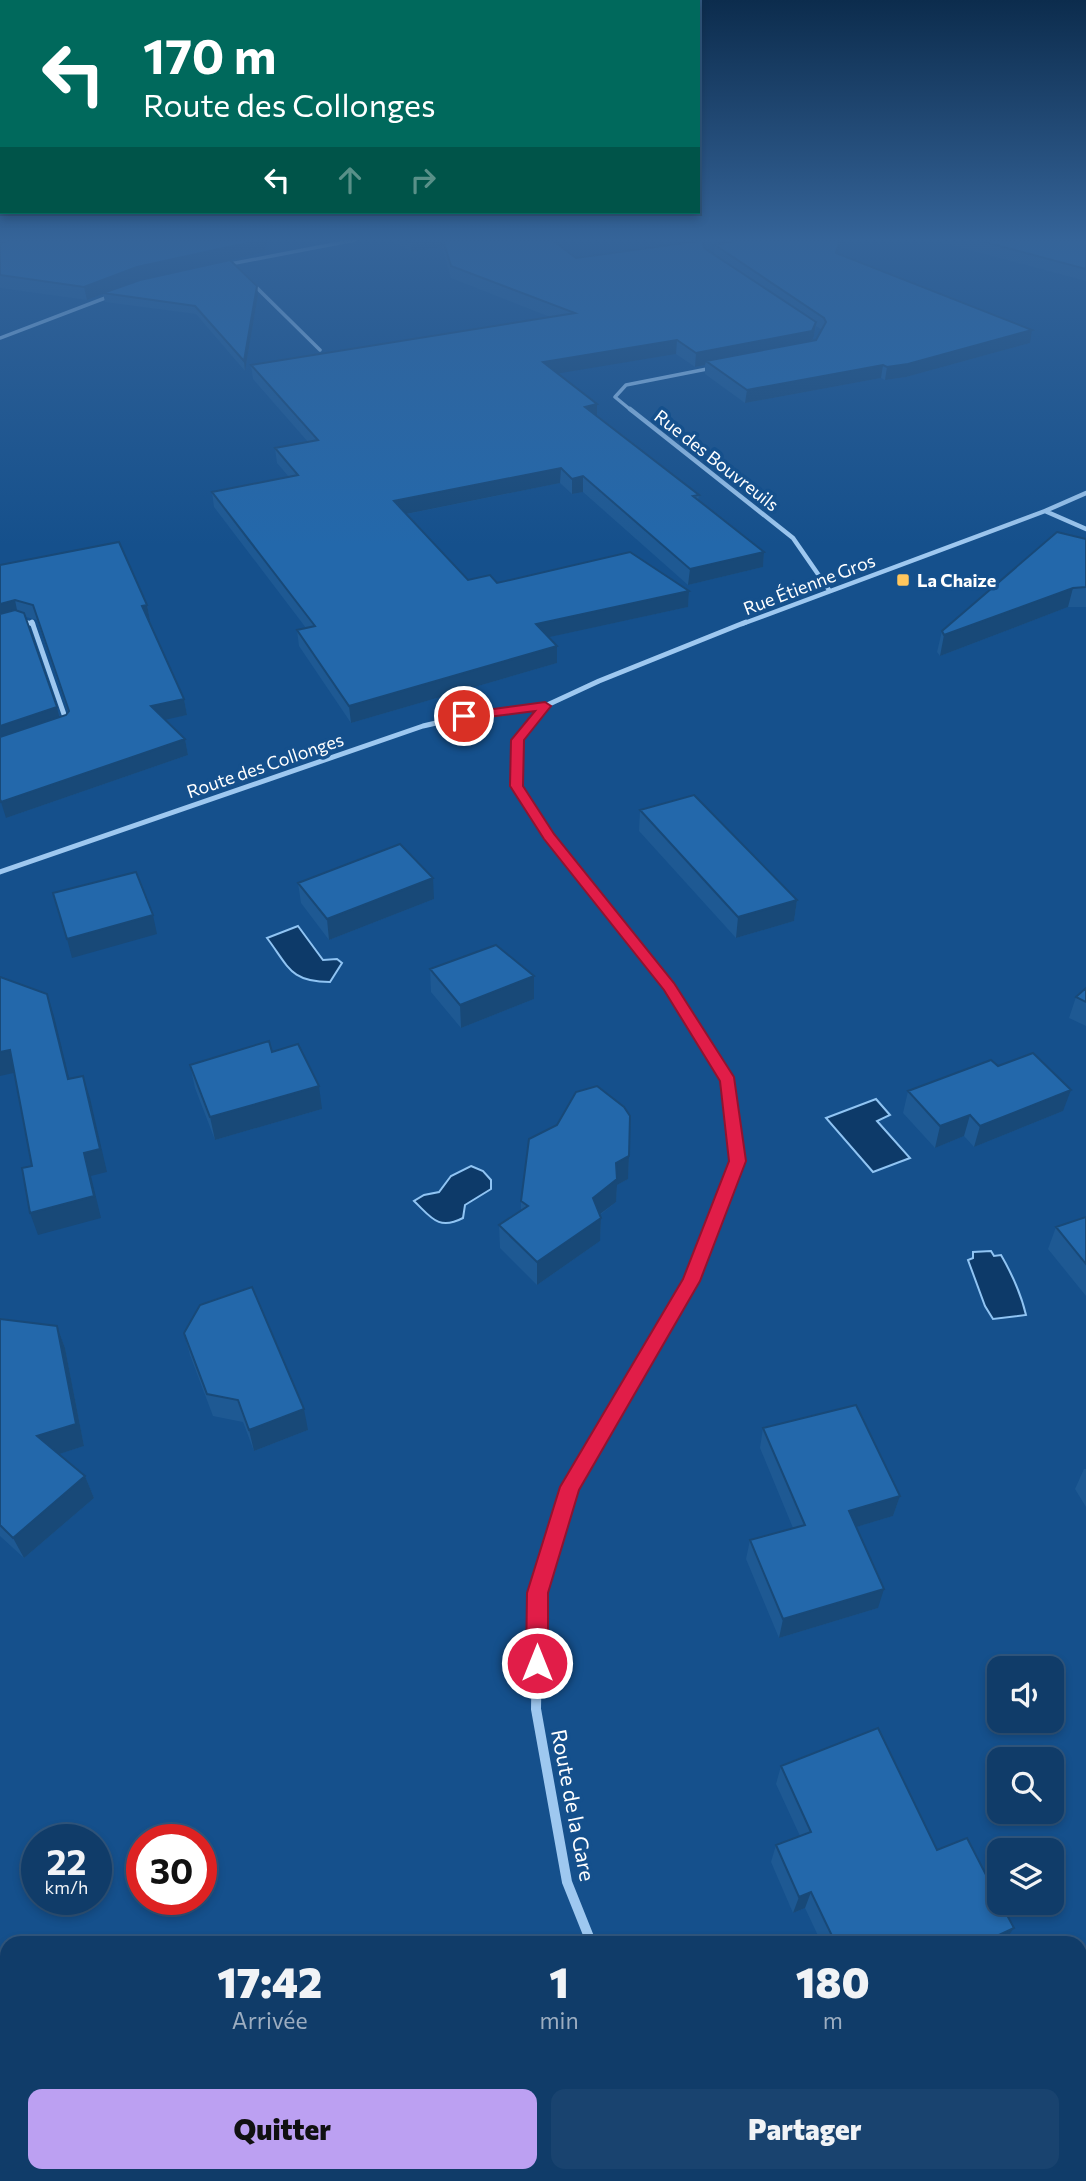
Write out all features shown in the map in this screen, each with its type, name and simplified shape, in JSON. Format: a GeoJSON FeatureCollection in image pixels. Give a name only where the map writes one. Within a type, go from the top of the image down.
{"type":"FeatureCollection","features":[{"type":"Feature","properties":{"kind":"street"},"geometry":{"type":"LineString","coordinates":[[311,342],[320,351]]}},
{"type":"Feature","properties":{"kind":"street","name":"Rue des Bouvreuils"},"geometry":{"type":"LineString","coordinates":[[719,367],[626,385],[615,397],[793,538],[829,590]]}},
{"type":"Feature","properties":{"kind":"street","name":"Rue Étienne Gros"},"geometry":{"type":"LineString","coordinates":[[545,706],[599,681],[829,590],[1045,511],[1086,493]]}},
{"type":"Feature","properties":{"kind":"street"},"geometry":{"type":"LineString","coordinates":[[1045,511],[1086,529]]}},
{"type":"Feature","properties":{"kind":"street"},"geometry":{"type":"LineString","coordinates":[[10,623],[19,620],[33,622],[68,726],[57,730]]}},
{"type":"Feature","properties":{"kind":"street","name":"Route des Collonges"},"geometry":{"type":"LineString","coordinates":[[0,872],[424,726],[484,712],[545,706]]}},
{"type":"Feature","properties":{"kind":"street","name":"Route de la Gare"},"geometry":{"type":"LineString","coordinates":[[545,706],[517,740],[517,786],[548,836],[669,986],[728,1081],[738,1161],[691,1281],[570,1487],[537,1593],[537,1709],[567,1882],[589,1936]]}},
{"type":"Feature","properties":{"kind":"water"},"geometry":{"type":"Polygon","coordinates":[[[298,926],[323,960],[337,959],[342,963],[330,982],[298,976],[286,965],[267,938],[298,926]]]}},
{"type":"Feature","properties":{"kind":"water"},"geometry":{"type":"Polygon","coordinates":[[[876,1099],[890,1115],[877,1121],[910,1158],[873,1172],[826,1118],[876,1099]]]}},
{"type":"Feature","properties":{"kind":"water"},"geometry":{"type":"Polygon","coordinates":[[[471,1166],[483,1171],[491,1180],[491,1189],[465,1205],[463,1218],[441,1223],[430,1217],[414,1201],[424,1195],[439,1192],[451,1176],[471,1166]]]}},
{"type":"Feature","properties":{"kind":"water"},"geometry":{"type":"Polygon","coordinates":[[[991,1251],[994,1256],[1001,1255],[1005,1262],[1026,1315],[993,1319],[985,1306],[968,1260],[973,1258],[973,1252],[991,1251]]]}},
{"type":"Feature","properties":{"kind":"building"},"geometry":{"type":"Polygon","coordinates":[[[227,342],[247,342],[244,361],[227,342]]]}},
{"type":"Feature","properties":{"kind":"building"},"geometry":{"type":"Polygon","coordinates":[[[396,342],[666,342],[543,362],[597,404],[585,407],[699,495],[693,496],[764,552],[690,569],[583,476],[572,479],[561,468],[394,501],[468,580],[490,575],[497,583],[630,552],[689,591],[536,624],[557,646],[349,706],[297,630],[315,626],[212,492],[298,475],[275,448],[318,440],[251,365],[396,342]]]}},
{"type":"Feature","properties":{"kind":"building"},"geometry":{"type":"Polygon","coordinates":[[[680,342],[755,342],[696,353],[680,342]]]}},
{"type":"Feature","properties":{"kind":"building"},"geometry":{"type":"Polygon","coordinates":[[[807,342],[989,342],[908,364],[887,367],[883,365],[747,390],[706,361],[807,342]]]}},
{"type":"Feature","properties":{"kind":"building"},"geometry":{"type":"Polygon","coordinates":[[[1057,532],[1086,539],[1086,587],[1073,588],[944,635],[942,631],[1057,532]]]}},
{"type":"Feature","properties":{"kind":"building"},"geometry":{"type":"Polygon","coordinates":[[[119,542],[147,605],[142,606],[184,699],[151,706],[185,739],[1,802],[0,737],[66,715],[69,711],[33,605],[15,600],[0,604],[0,565],[119,542]]]}},
{"type":"Feature","properties":{"kind":"building"},"geometry":{"type":"Polygon","coordinates":[[[15,610],[24,613],[57,707],[0,726],[0,614],[15,610]]]}},
{"type":"Feature","properties":{"kind":"building"},"geometry":{"type":"Polygon","coordinates":[[[694,795],[797,900],[738,917],[640,810],[694,795]]]}},
{"type":"Feature","properties":{"kind":"building"},"geometry":{"type":"Polygon","coordinates":[[[400,844],[433,878],[327,919],[298,883],[400,844]]]}},
{"type":"Feature","properties":{"kind":"building"},"geometry":{"type":"Polygon","coordinates":[[[136,872],[153,915],[67,939],[53,893],[136,872]]]}},
{"type":"Feature","properties":{"kind":"building"},"geometry":{"type":"Polygon","coordinates":[[[496,945],[534,976],[460,1005],[430,969],[496,945]]]}},
{"type":"Feature","properties":{"kind":"building"},"geometry":{"type":"Polygon","coordinates":[[[0,977],[47,994],[68,1079],[83,1076],[100,1149],[84,1153],[94,1196],[30,1213],[22,1168],[32,1166],[10,1050],[0,1052],[0,977]]]}},
{"type":"Feature","properties":{"kind":"building"},"geometry":{"type":"Polygon","coordinates":[[[1086,988],[1086,1002],[1076,997],[1086,988]]]}},
{"type":"Feature","properties":{"kind":"building"},"geometry":{"type":"Polygon","coordinates":[[[269,1041],[272,1052],[298,1044],[319,1086],[210,1117],[190,1065],[269,1041]]]}},
{"type":"Feature","properties":{"kind":"building"},"geometry":{"type":"Polygon","coordinates":[[[1033,1053],[1071,1090],[980,1126],[970,1115],[940,1126],[908,1091],[991,1060],[998,1066],[1033,1053]]]}},
{"type":"Feature","properties":{"kind":"building"},"geometry":{"type":"Polygon","coordinates":[[[597,1086],[624,1107],[630,1116],[629,1156],[616,1163],[617,1179],[593,1198],[601,1218],[537,1262],[499,1225],[528,1206],[521,1201],[529,1139],[557,1125],[576,1092],[597,1086]]]}},
{"type":"Feature","properties":{"kind":"building"},"geometry":{"type":"Polygon","coordinates":[[[1086,1217],[1086,1264],[1056,1227],[1086,1217]]]}},
{"type":"Feature","properties":{"kind":"building"},"geometry":{"type":"Polygon","coordinates":[[[252,1287],[304,1409],[249,1430],[238,1400],[207,1394],[184,1333],[200,1305],[252,1287]]]}},
{"type":"Feature","properties":{"kind":"building"},"geometry":{"type":"Polygon","coordinates":[[[0,1319],[57,1326],[76,1424],[37,1436],[85,1476],[13,1538],[0,1525],[0,1319]]]}},
{"type":"Feature","properties":{"kind":"building"},"geometry":{"type":"Polygon","coordinates":[[[856,1405],[900,1496],[849,1511],[884,1589],[783,1619],[750,1540],[805,1525],[763,1428],[856,1405]]]}},
{"type":"Feature","properties":{"kind":"building"},"geometry":{"type":"Polygon","coordinates":[[[878,1728],[937,1850],[967,1838],[987,1877],[987,1915],[1007,1915],[1014,1928],[997,1936],[832,1936],[811,1892],[799,1897],[776,1845],[811,1832],[781,1766],[878,1728]]]}},
{"type":"Feature","properties":{"kind":"place","name":"La Chaize"},"geometry":{"type":"Point","coordinates":[903,580]}},
{"type":"Feature","properties":{"kind":"route"},"geometry":{"type":"LineString","coordinates":[[464,716],[545,706],[517,740],[517,786],[548,836],[669,986],[728,1081],[738,1161],[691,1281],[570,1487],[537,1593],[537,1663]]}}]}
